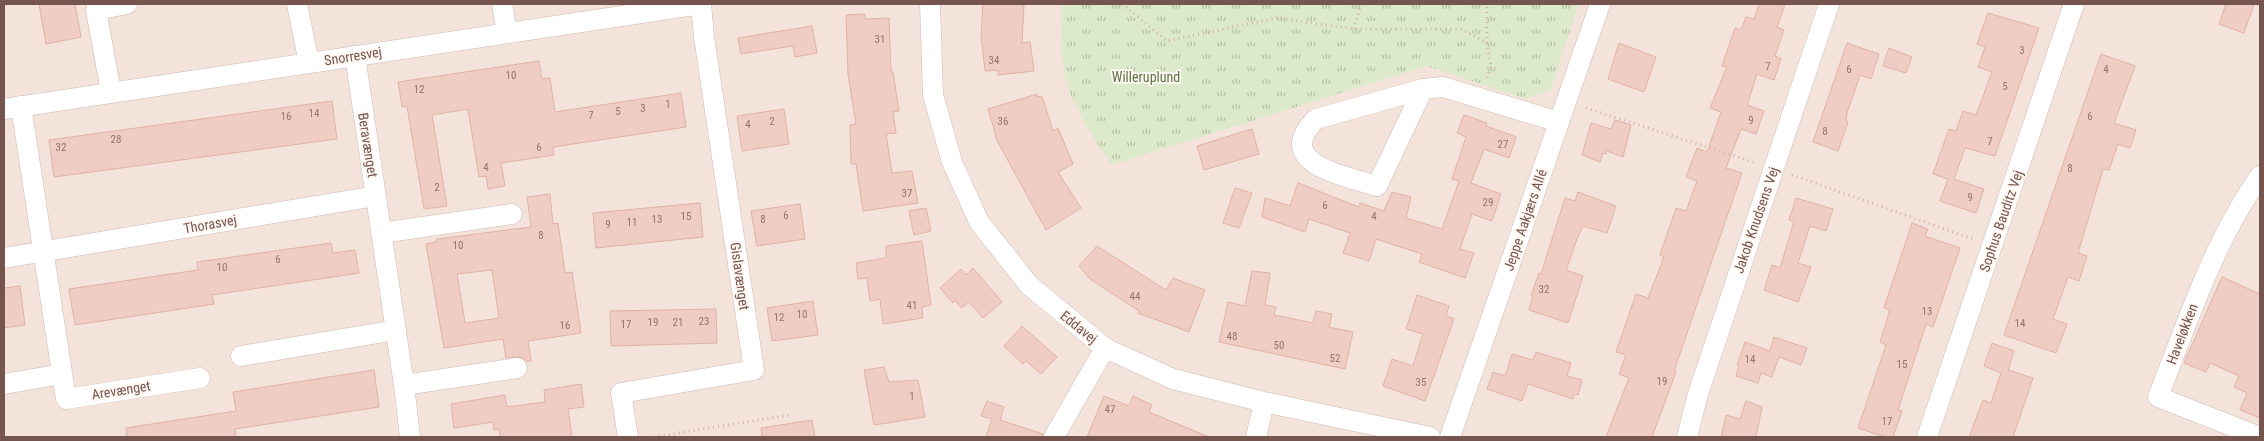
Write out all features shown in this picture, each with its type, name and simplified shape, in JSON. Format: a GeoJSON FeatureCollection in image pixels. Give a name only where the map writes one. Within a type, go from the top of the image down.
{"type":"FeatureCollection","features":[{"type":"Feature","properties":{"kind":"street"},"geometry":{"type":"LineString","coordinates":[[111,92],[96,10],[127,4]]}},
{"type":"Feature","properties":{"kind":"street"},"geometry":{"type":"LineString","coordinates":[[297,4],[309,63]]}},
{"type":"Feature","properties":{"kind":"street"},"geometry":{"type":"LineString","coordinates":[[502,4],[507,33]]}},
{"type":"Feature","properties":{"kind":"street","name":"Snorresvej"},"geometry":{"type":"LineString","coordinates":[[12,108],[701,4]]}},
{"type":"Feature","properties":{"kind":"street","name":"Gislavænget"},"geometry":{"type":"LineString","coordinates":[[628,437],[621,393],[754,370],[704,37],[701,4]]}},
{"type":"Feature","properties":{"kind":"street","name":"Eddavej"},"geometry":{"type":"LineString","coordinates":[[930,4],[933,95],[952,162],[979,222],[1028,285],[1105,348],[1172,379],[1264,402],[1430,437]]}},
{"type":"Feature","properties":{"kind":"street","name":"Jeppe Aakjærs Allé"},"geometry":{"type":"LineString","coordinates":[[1450,437],[1600,4]]}},
{"type":"Feature","properties":{"kind":"street","name":"Jakob Knudsens Vej"},"geometry":{"type":"LineString","coordinates":[[1687,437],[1698,394],[1829,4]]}},
{"type":"Feature","properties":{"kind":"street","name":"Sophus Bauditz Vej"},"geometry":{"type":"LineString","coordinates":[[1927,437],[2074,4]]}},
{"type":"Feature","properties":{"kind":"street","name":"Beravænget"},"geometry":{"type":"LineString","coordinates":[[355,56],[410,437]]}},
{"type":"Feature","properties":{"kind":"street"},"geometry":{"type":"LineString","coordinates":[[1422,89],[1378,186],[1312,164],[1304,153],[1301,142],[1304,131],[1316,119],[1422,89],[1443,87],[1559,122]]}},
{"type":"Feature","properties":{"kind":"street","name":"Arevænget"},"geometry":{"type":"LineString","coordinates":[[12,108],[43,252],[66,398],[200,378]]}},
{"type":"Feature","properties":{"kind":"street","name":"Haveløkken"},"geometry":{"type":"LineString","coordinates":[[2260,176],[2248,193],[2202,285],[2158,397],[2260,437]]}},
{"type":"Feature","properties":{"kind":"street","name":"Thorasvej"},"geometry":{"type":"LineString","coordinates":[[43,252],[376,196]]}},
{"type":"Feature","properties":{"kind":"street"},"geometry":{"type":"LineString","coordinates":[[382,233],[512,214]]}},
{"type":"Feature","properties":{"kind":"street"},"geometry":{"type":"LineString","coordinates":[[4,258],[43,252]]}},
{"type":"Feature","properties":{"kind":"street"},"geometry":{"type":"LineString","coordinates":[[241,356],[396,330]]}},
{"type":"Feature","properties":{"kind":"street"},"geometry":{"type":"LineString","coordinates":[[1054,437],[1105,348]]}},
{"type":"Feature","properties":{"kind":"street"},"geometry":{"type":"LineString","coordinates":[[404,385],[517,368]]}},
{"type":"Feature","properties":{"kind":"street"},"geometry":{"type":"LineString","coordinates":[[4,384],[62,374]]}},
{"type":"Feature","properties":{"kind":"street"},"geometry":{"type":"LineString","coordinates":[[1256,437],[1264,402]]}},
{"type":"Feature","properties":{"kind":"path"},"geometry":{"type":"LineString","coordinates":[[1122,4],[1167,41],[1277,18],[1354,29],[1461,29],[1487,43]]}},
{"type":"Feature","properties":{"kind":"path"},"geometry":{"type":"LineString","coordinates":[[1354,29],[1362,4]]}},
{"type":"Feature","properties":{"kind":"path"},"geometry":{"type":"LineString","coordinates":[[1482,99],[1491,66],[1487,43],[1487,4]]}},
{"type":"Feature","properties":{"kind":"path"},"geometry":{"type":"LineString","coordinates":[[654,437],[789,415]]}},
{"type":"Feature","properties":{"kind":"shaded area"},"geometry":{"type":"Polygon","coordinates":[[[4,4],[2260,4],[2260,437],[4,437],[4,4]]]}},
{"type":"Feature","properties":{"kind":"green space","name":"Willeruplund"},"geometry":{"type":"Polygon","coordinates":[[[1062,4],[1579,4],[1550,91],[1526,99],[1427,66],[1111,165],[1081,116],[1067,84],[1062,54],[1062,4]]]}},
{"type":"Feature","properties":{"kind":"building"},"geometry":{"type":"Polygon","coordinates":[[[39,4],[75,4],[81,37],[46,44],[39,4]]]}},
{"type":"Feature","properties":{"kind":"building"},"geometry":{"type":"Polygon","coordinates":[[[983,4],[1024,4],[1022,43],[1030,42],[1034,71],[998,75],[998,70],[985,71],[981,35],[983,4]]]}},
{"type":"Feature","properties":{"kind":"building"},"geometry":{"type":"Polygon","coordinates":[[[1759,4],[1785,4],[1777,27],[1784,30],[1775,56],[1781,59],[1774,80],[1757,74],[1747,105],[1764,111],[1756,134],[1741,129],[1726,168],[1742,173],[1674,371],[1676,372],[1652,437],[1606,437],[1629,378],[1619,374],[1626,355],[1616,352],[1636,294],[1648,298],[1664,257],[1660,255],[1676,208],[1686,211],[1697,181],[1686,177],[1697,148],[1707,152],[1721,112],[1710,108],[1727,67],[1722,66],[1735,28],[1741,30],[1746,17],[1754,19],[1759,4]]]}},
{"type":"Feature","properties":{"kind":"building"},"geometry":{"type":"Polygon","coordinates":[[[2226,4],[2254,4],[2244,33],[2219,24],[2226,4]]]}},
{"type":"Feature","properties":{"kind":"building"},"geometry":{"type":"Polygon","coordinates":[[[1988,13],[2039,28],[1995,156],[1965,148],[1954,179],[1984,189],[1976,213],[1940,201],[1948,179],[1933,174],[1949,129],[1956,131],[1963,111],[1976,115],[1992,72],[1978,67],[1985,47],[1977,44],[1988,13]]]}},
{"type":"Feature","properties":{"kind":"building"},"geometry":{"type":"Polygon","coordinates":[[[865,14],[865,19],[889,18],[891,72],[893,72],[899,111],[893,112],[896,133],[886,134],[892,173],[912,171],[918,203],[863,211],[856,164],[851,164],[850,125],[856,124],[848,74],[846,15],[865,14]]]}},
{"type":"Feature","properties":{"kind":"building"},"geometry":{"type":"Polygon","coordinates":[[[812,26],[817,53],[795,57],[793,46],[741,54],[738,38],[812,26]]]}},
{"type":"Feature","properties":{"kind":"building"},"geometry":{"type":"Polygon","coordinates":[[[1619,43],[1656,57],[1644,92],[1608,79],[1619,43]]]}},
{"type":"Feature","properties":{"kind":"building"},"geometry":{"type":"Polygon","coordinates":[[[1847,43],[1879,54],[1871,79],[1860,75],[1847,113],[1846,121],[1848,122],[1838,151],[1813,142],[1847,43]]]}},
{"type":"Feature","properties":{"kind":"building"},"geometry":{"type":"Polygon","coordinates":[[[1889,48],[1912,57],[1906,73],[1883,66],[1889,48]]]}},
{"type":"Feature","properties":{"kind":"building"},"geometry":{"type":"Polygon","coordinates":[[[2101,54],[2135,66],[2114,123],[2136,130],[2130,148],[2118,144],[2109,170],[2103,169],[2078,253],[2087,256],[2079,281],[2068,277],[2053,319],[2067,324],[2056,353],[2004,335],[2101,54]]]}},
{"type":"Feature","properties":{"kind":"building"},"geometry":{"type":"Polygon","coordinates":[[[539,61],[542,79],[550,78],[555,112],[681,93],[686,127],[553,147],[554,155],[501,163],[505,186],[488,189],[486,176],[479,177],[468,109],[432,115],[447,206],[424,209],[407,106],[402,107],[398,82],[539,61]]]}},
{"type":"Feature","properties":{"kind":"building"},"geometry":{"type":"Polygon","coordinates":[[[1037,94],[1037,97],[1042,96],[1053,131],[1058,128],[1073,164],[1058,172],[1081,208],[1046,230],[995,137],[988,109],[1037,94]]]}},
{"type":"Feature","properties":{"kind":"building"},"geometry":{"type":"Polygon","coordinates":[[[332,101],[337,139],[54,177],[49,140],[332,101]]]}},
{"type":"Feature","properties":{"kind":"building"},"geometry":{"type":"Polygon","coordinates":[[[784,109],[789,144],[742,151],[737,116],[784,109]]]}},
{"type":"Feature","properties":{"kind":"building"},"geometry":{"type":"Polygon","coordinates":[[[1464,115],[1487,123],[1486,126],[1516,137],[1509,158],[1484,149],[1471,183],[1501,194],[1492,221],[1472,214],[1460,249],[1474,253],[1465,278],[1419,262],[1422,254],[1376,239],[1369,261],[1343,253],[1350,233],[1309,219],[1305,232],[1262,217],[1265,198],[1290,206],[1298,183],[1359,207],[1360,203],[1384,211],[1392,192],[1411,197],[1406,218],[1442,229],[1459,181],[1452,179],[1466,137],[1457,133],[1464,115]]]}},
{"type":"Feature","properties":{"kind":"building"},"geometry":{"type":"Polygon","coordinates":[[[1615,120],[1631,125],[1623,157],[1607,151],[1606,154],[1603,153],[1600,162],[1582,155],[1591,123],[1611,129],[1615,120]]]}},
{"type":"Feature","properties":{"kind":"building"},"geometry":{"type":"Polygon","coordinates":[[[1252,129],[1259,154],[1204,170],[1197,146],[1252,129]]]}},
{"type":"Feature","properties":{"kind":"building"},"geometry":{"type":"Polygon","coordinates":[[[1235,188],[1252,193],[1239,228],[1223,223],[1235,188]]]}},
{"type":"Feature","properties":{"kind":"building"},"geometry":{"type":"Polygon","coordinates":[[[1578,192],[1616,206],[1607,233],[1583,226],[1577,239],[1566,270],[1583,276],[1568,323],[1529,310],[1533,296],[1531,296],[1539,273],[1541,274],[1565,198],[1575,201],[1578,192]]]}},
{"type":"Feature","properties":{"kind":"building"},"geometry":{"type":"Polygon","coordinates":[[[550,194],[553,224],[558,223],[565,273],[572,272],[581,333],[528,341],[531,361],[521,357],[506,358],[503,339],[444,348],[426,244],[436,242],[437,239],[531,227],[527,197],[550,194]],[[492,270],[457,274],[465,323],[499,318],[492,270]]]}},
{"type":"Feature","properties":{"kind":"building"},"geometry":{"type":"Polygon","coordinates":[[[1796,198],[1833,209],[1826,231],[1810,226],[1798,263],[1811,267],[1798,302],[1764,290],[1772,265],[1780,268],[1794,222],[1789,220],[1796,198]]]}},
{"type":"Feature","properties":{"kind":"building"},"geometry":{"type":"Polygon","coordinates":[[[700,203],[703,237],[596,248],[593,213],[700,203]]]}},
{"type":"Feature","properties":{"kind":"building"},"geometry":{"type":"Polygon","coordinates":[[[800,204],[805,239],[757,246],[751,211],[800,204]]]}},
{"type":"Feature","properties":{"kind":"building"},"geometry":{"type":"Polygon","coordinates":[[[926,208],[931,231],[914,235],[909,211],[926,208]]]}},
{"type":"Feature","properties":{"kind":"building"},"geometry":{"type":"Polygon","coordinates":[[[1912,223],[1928,229],[1925,236],[1960,248],[1933,327],[1926,324],[1898,410],[1902,411],[1893,437],[1885,437],[1858,428],[1886,345],[1880,342],[1890,310],[1884,308],[1912,223]]]}},
{"type":"Feature","properties":{"kind":"building"},"geometry":{"type":"Polygon","coordinates":[[[922,241],[931,305],[922,307],[923,318],[883,324],[880,299],[870,301],[867,278],[858,279],[856,263],[886,258],[886,246],[922,241]]]}},
{"type":"Feature","properties":{"kind":"building"},"geometry":{"type":"Polygon","coordinates":[[[331,243],[333,253],[355,250],[359,273],[212,295],[214,304],[75,325],[69,289],[198,270],[197,262],[331,243]]]}},
{"type":"Feature","properties":{"kind":"building"},"geometry":{"type":"Polygon","coordinates":[[[1097,246],[1166,290],[1173,278],[1205,290],[1189,332],[1138,313],[1139,311],[1090,279],[1079,266],[1097,246]]]}},
{"type":"Feature","properties":{"kind":"building"},"geometry":{"type":"Polygon","coordinates":[[[973,268],[1002,302],[983,318],[969,302],[961,308],[955,300],[953,303],[940,288],[961,269],[966,275],[973,268]]]}},
{"type":"Feature","properties":{"kind":"building"},"geometry":{"type":"Polygon","coordinates":[[[1252,271],[1270,273],[1265,305],[1276,307],[1274,315],[1313,323],[1316,311],[1332,314],[1329,327],[1353,332],[1345,369],[1219,342],[1228,302],[1245,306],[1252,271]]]}},
{"type":"Feature","properties":{"kind":"building"},"geometry":{"type":"Polygon","coordinates":[[[2222,277],[2260,294],[2260,418],[2240,410],[2247,393],[2234,387],[2239,376],[2210,363],[2206,372],[2184,363],[2222,277]]]}},
{"type":"Feature","properties":{"kind":"building"},"geometry":{"type":"Polygon","coordinates":[[[20,286],[25,325],[4,328],[4,288],[20,286]]]}},
{"type":"Feature","properties":{"kind":"building"},"geometry":{"type":"Polygon","coordinates":[[[1417,295],[1449,306],[1446,316],[1454,319],[1425,401],[1383,386],[1392,359],[1413,366],[1423,334],[1406,329],[1417,295]]]}},
{"type":"Feature","properties":{"kind":"building"},"geometry":{"type":"Polygon","coordinates":[[[813,301],[818,335],[772,341],[767,308],[813,301]]]}},
{"type":"Feature","properties":{"kind":"building"},"geometry":{"type":"Polygon","coordinates":[[[716,309],[717,343],[611,346],[610,311],[716,309]]]}},
{"type":"Feature","properties":{"kind":"building"},"geometry":{"type":"Polygon","coordinates":[[[1022,326],[1057,357],[1041,374],[1026,361],[1023,364],[1004,346],[1022,326]]]}},
{"type":"Feature","properties":{"kind":"building"},"geometry":{"type":"Polygon","coordinates":[[[1774,337],[1807,348],[1801,365],[1779,357],[1772,377],[1761,373],[1758,383],[1736,376],[1739,366],[1737,365],[1745,342],[1770,351],[1774,337]]]}},
{"type":"Feature","properties":{"kind":"building"},"geometry":{"type":"Polygon","coordinates":[[[1992,343],[2014,351],[2008,370],[2033,378],[2013,437],[1969,437],[1983,400],[1991,403],[2001,373],[1984,366],[1992,343]]]}},
{"type":"Feature","properties":{"kind":"building"},"geometry":{"type":"Polygon","coordinates":[[[1536,352],[1571,363],[1567,376],[1582,380],[1578,395],[1575,394],[1573,399],[1528,384],[1522,401],[1487,389],[1493,372],[1505,376],[1512,354],[1533,360],[1536,352]]]}},
{"type":"Feature","properties":{"kind":"building"},"geometry":{"type":"Polygon","coordinates":[[[884,367],[889,382],[918,380],[925,417],[874,425],[864,370],[884,367]]]}},
{"type":"Feature","properties":{"kind":"building"},"geometry":{"type":"Polygon","coordinates":[[[374,370],[379,407],[235,429],[236,437],[127,437],[126,428],[236,411],[233,392],[374,370]]]}},
{"type":"Feature","properties":{"kind":"building"},"geometry":{"type":"Polygon","coordinates":[[[581,384],[584,407],[568,409],[572,437],[500,437],[499,429],[494,430],[493,422],[454,428],[451,404],[505,395],[507,407],[545,402],[544,390],[581,384]]]}},
{"type":"Feature","properties":{"kind":"building"},"geometry":{"type":"Polygon","coordinates":[[[1104,396],[1129,406],[1133,396],[1152,405],[1149,412],[1209,437],[1087,437],[1104,396]]]}},
{"type":"Feature","properties":{"kind":"building"},"geometry":{"type":"Polygon","coordinates":[[[987,401],[1004,407],[1000,420],[1043,434],[1042,437],[986,437],[992,419],[981,416],[987,401]]]}},
{"type":"Feature","properties":{"kind":"building"},"geometry":{"type":"Polygon","coordinates":[[[1746,401],[1762,407],[1756,437],[1721,437],[1726,415],[1740,419],[1746,401]]]}},
{"type":"Feature","properties":{"kind":"building"},"geometry":{"type":"Polygon","coordinates":[[[812,420],[815,437],[762,437],[761,428],[812,420]]]}}]}
